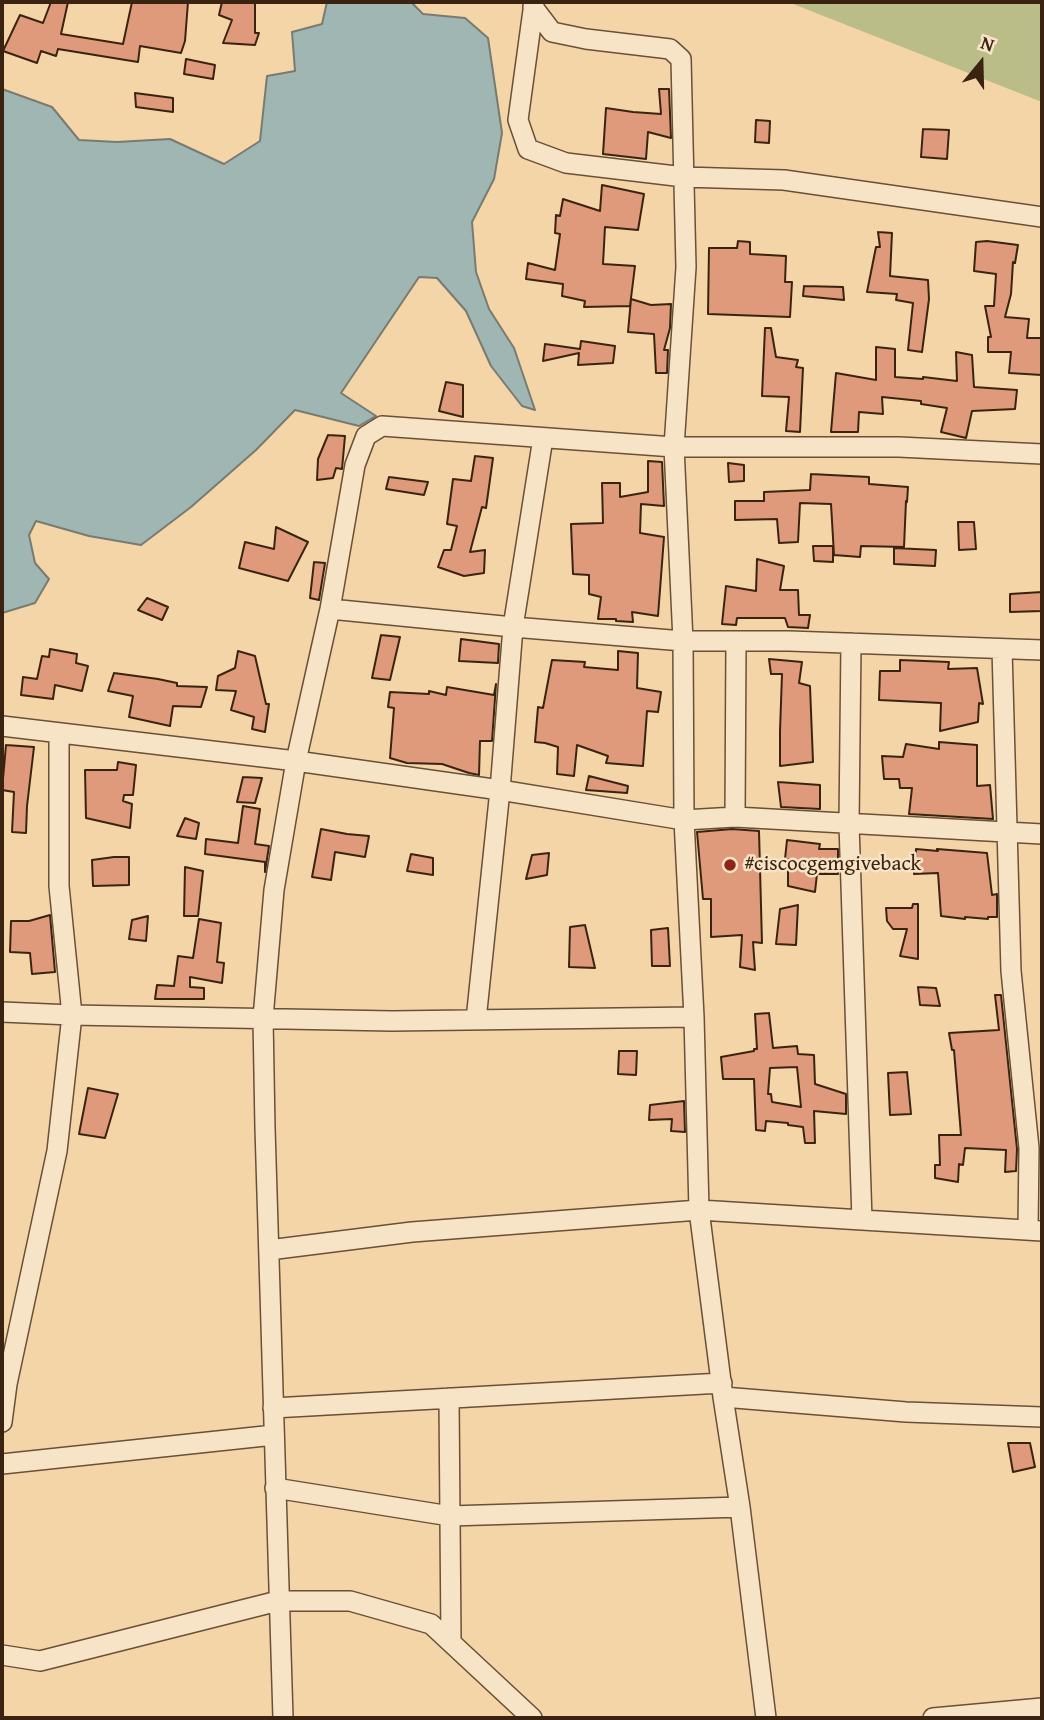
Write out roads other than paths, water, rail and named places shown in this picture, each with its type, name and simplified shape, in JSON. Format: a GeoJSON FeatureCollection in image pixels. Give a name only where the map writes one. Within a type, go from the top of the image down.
{"type":"FeatureCollection","features":[{"type":"Feature","properties":{"kind":"street"},"geometry":{"type":"LineString","coordinates":[[534,4],[552,32],[670,49],[681,59],[686,267],[674,447],[683,641],[684,820],[694,1017],[699,1210],[766,1718]]}},
{"type":"Feature","properties":{"kind":"street"},"geometry":{"type":"LineString","coordinates":[[534,4],[518,120],[528,149],[566,163],[684,177],[784,180],[1042,217]]}},
{"type":"Feature","properties":{"kind":"street"},"geometry":{"type":"LineString","coordinates":[[283,1718],[263,1018],[274,890],[296,761],[330,609],[355,465],[366,436],[382,426],[674,447],[899,447],[1042,454]]}},
{"type":"Feature","properties":{"kind":"street"},"geometry":{"type":"LineString","coordinates":[[476,1020],[500,790],[513,627],[543,438]]}},
{"type":"Feature","properties":{"kind":"street"},"geometry":{"type":"LineString","coordinates":[[330,609],[683,641],[789,641],[1042,650]]}},
{"type":"Feature","properties":{"kind":"street"},"geometry":{"type":"LineString","coordinates":[[735,817],[736,642]]}},
{"type":"Feature","properties":{"kind":"street"},"geometry":{"type":"LineString","coordinates":[[851,643],[849,824],[862,1220]]}},
{"type":"Feature","properties":{"kind":"street"},"geometry":{"type":"LineString","coordinates":[[269,1250],[412,1232],[699,1210],[1035,1231],[1011,971],[1002,649]]}},
{"type":"Feature","properties":{"kind":"street"},"geometry":{"type":"LineString","coordinates":[[2,726],[296,761],[684,820],[735,817],[1042,834]]}},
{"type":"Feature","properties":{"kind":"street"},"geometry":{"type":"LineString","coordinates":[[2,1422],[7,1384],[57,1151],[72,1015],[59,886],[58,733]]}},
{"type":"Feature","properties":{"kind":"street"},"geometry":{"type":"LineString","coordinates":[[2,1012],[392,1021],[694,1017]]}},
{"type":"Feature","properties":{"kind":"street"},"geometry":{"type":"LineString","coordinates":[[273,1408],[449,1398],[723,1390],[906,1412],[1042,1417]]}},
{"type":"Feature","properties":{"kind":"street"},"geometry":{"type":"LineString","coordinates":[[449,1398],[451,1641]]}},
{"type":"Feature","properties":{"kind":"street"},"geometry":{"type":"LineString","coordinates":[[2,1464],[274,1435]]}},
{"type":"Feature","properties":{"kind":"street"},"geometry":{"type":"LineString","coordinates":[[275,1488],[450,1516],[740,1507]]}},
{"type":"Feature","properties":{"kind":"street"},"geometry":{"type":"LineString","coordinates":[[2,1655],[40,1661],[278,1601],[350,1601],[431,1624],[523,1715]]}},
{"type":"Feature","properties":{"kind":"street"},"geometry":{"type":"LineString","coordinates":[[933,1718],[1042,1708]]}},
{"type":"Feature","properties":{"kind":"water"},"geometry":{"type":"Polygon","coordinates":[[[327,2],[411,2],[423,14],[465,18],[488,38],[502,133],[494,179],[472,222],[476,272],[489,309],[514,348],[535,410],[522,406],[491,366],[466,311],[437,278],[419,277],[341,393],[376,416],[359,426],[295,410],[256,450],[191,507],[141,545],[89,536],[36,521],[29,535],[35,563],[49,579],[35,603],[2,613],[2,89],[52,107],[79,140],[117,142],[170,139],[224,164],[260,141],[267,76],[295,71],[292,32],[322,24],[327,2]]]}},
{"type":"Feature","properties":{"kind":"place","name":"#ciscocgemgiveback"},"geometry":{"type":"Point","coordinates":[730,865]}}]}
